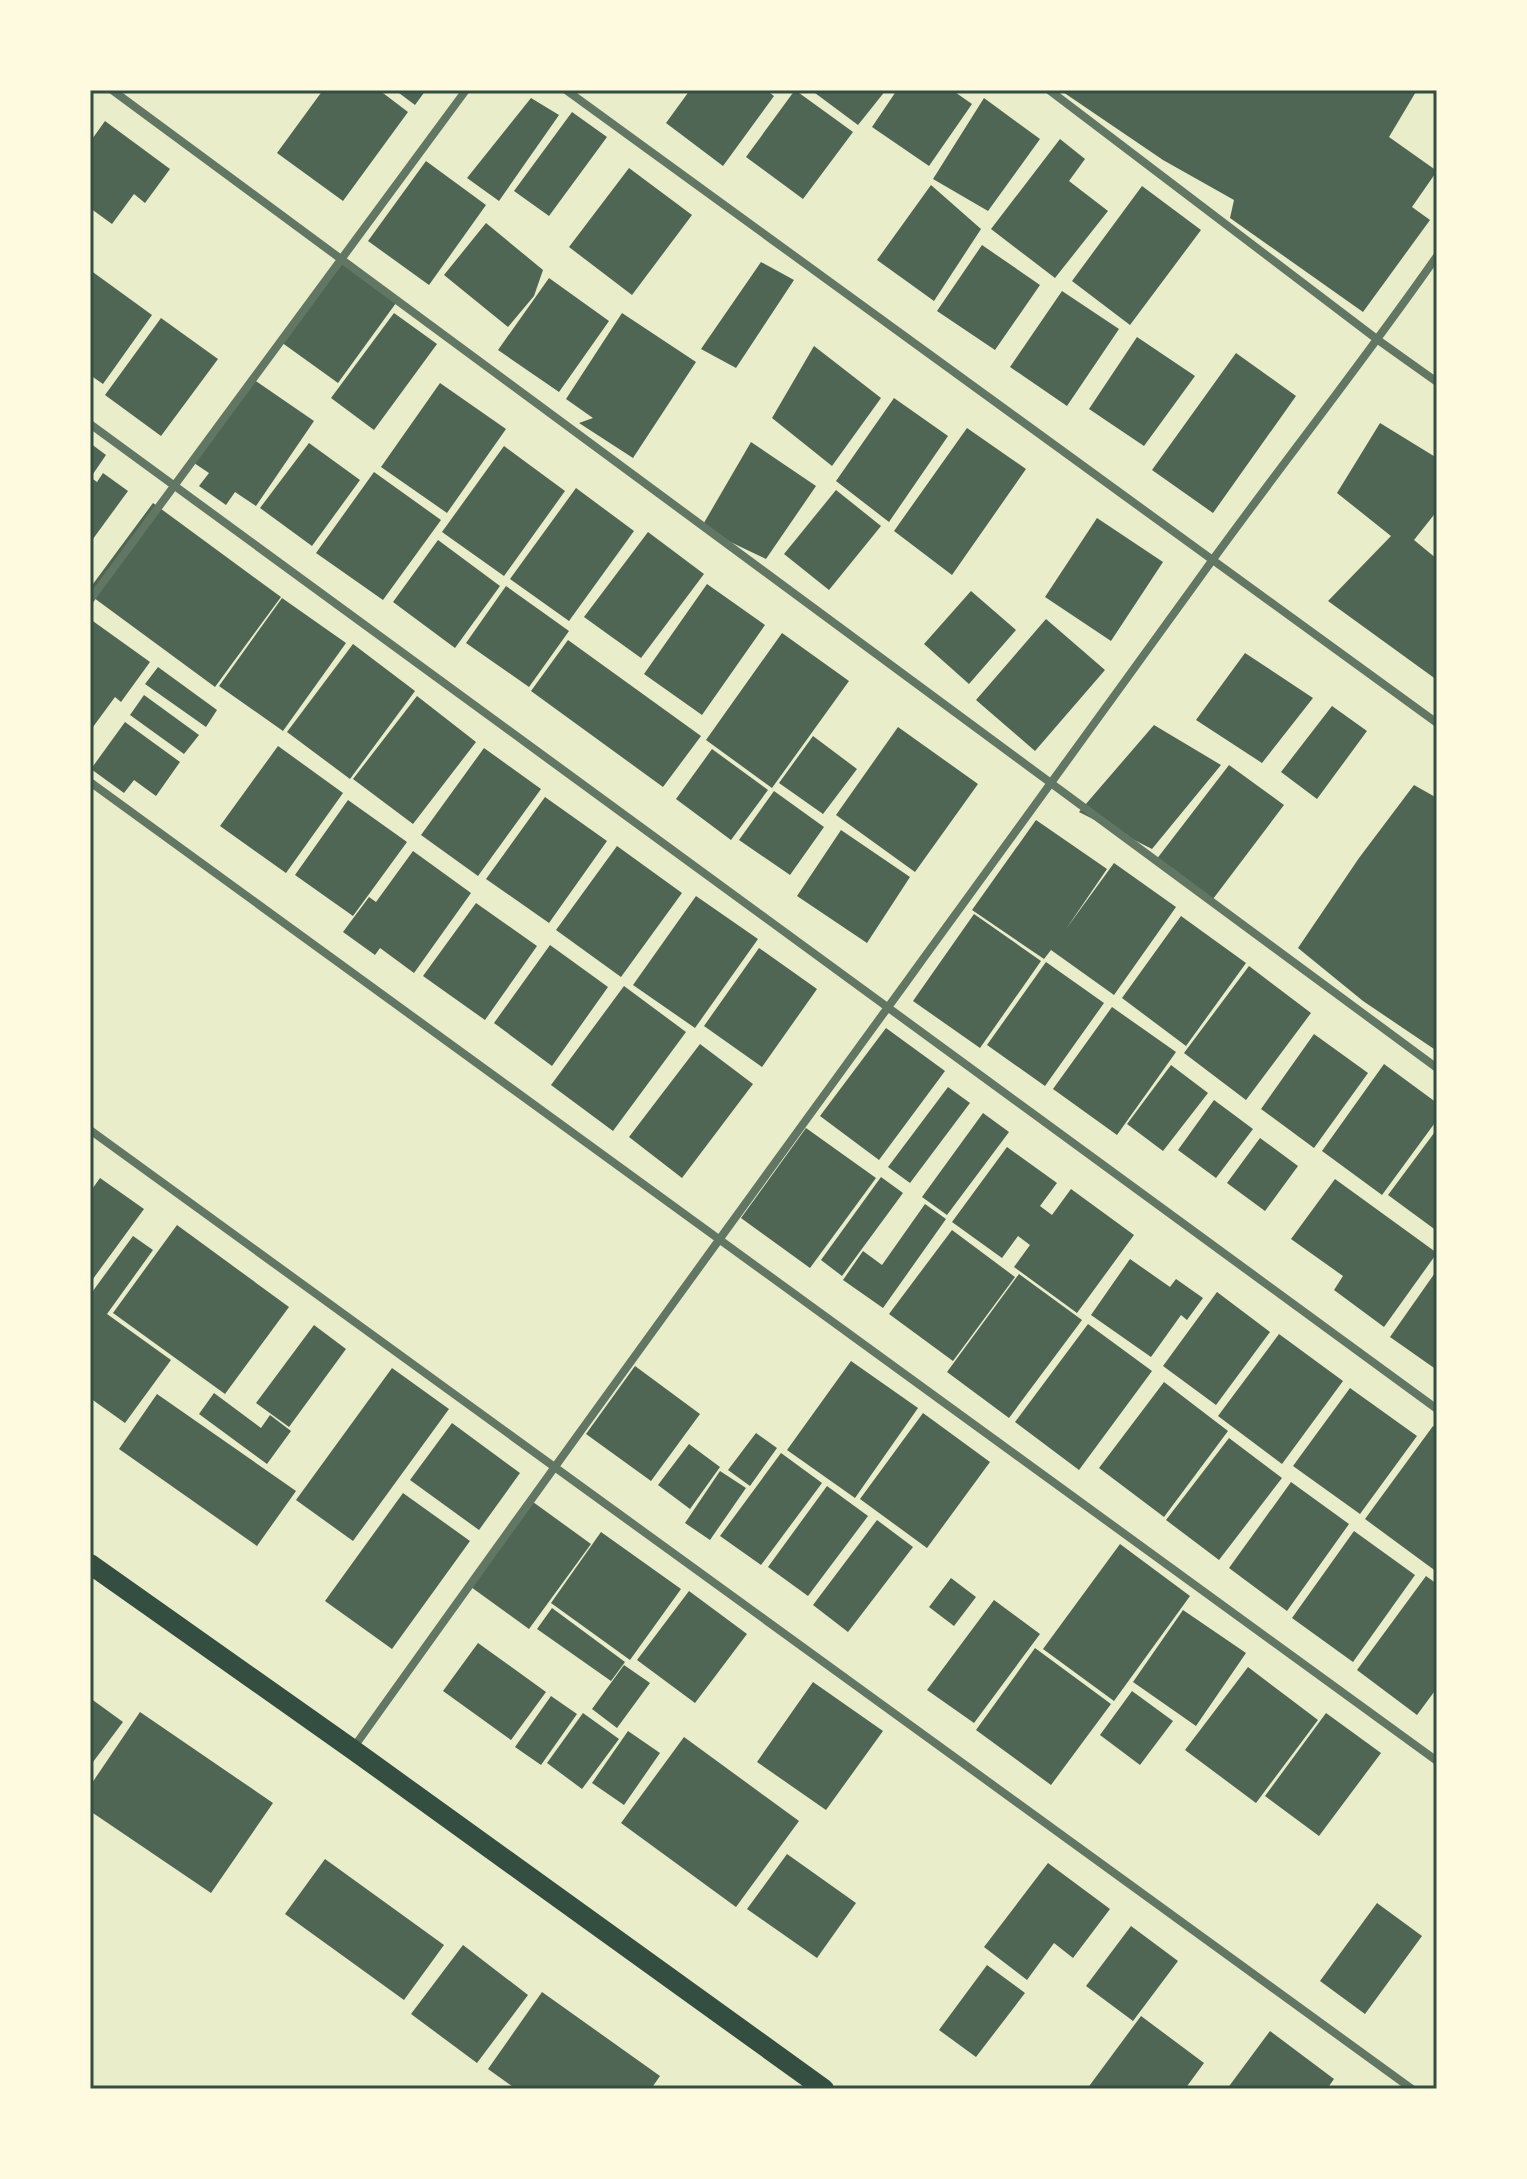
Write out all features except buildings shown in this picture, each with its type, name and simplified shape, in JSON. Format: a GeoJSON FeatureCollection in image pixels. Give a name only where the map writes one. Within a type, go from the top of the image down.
{"type":"FeatureCollection","features":[{"type":"Feature","properties":{"kind":"main road"},"geometry":{"type":"LineString","coordinates":[[90,1564],[824,2089]]}},
{"type":"Feature","properties":{"kind":"street"},"geometry":{"type":"LineString","coordinates":[[112,90],[1437,1068]]}},
{"type":"Feature","properties":{"kind":"street"},"geometry":{"type":"LineString","coordinates":[[90,600],[466,90]]}},
{"type":"Feature","properties":{"kind":"street"},"geometry":{"type":"LineString","coordinates":[[566,90],[1437,723]]}},
{"type":"Feature","properties":{"kind":"street"},"geometry":{"type":"LineString","coordinates":[[1049,90],[1437,382]]}},
{"type":"Feature","properties":{"kind":"street"},"geometry":{"type":"LineString","coordinates":[[352,1749],[1212,560],[1378,340],[1437,256]]}},
{"type":"Feature","properties":{"kind":"street"},"geometry":{"type":"LineString","coordinates":[[90,424],[1437,1409]]}},
{"type":"Feature","properties":{"kind":"street"},"geometry":{"type":"LineString","coordinates":[[90,782],[1437,1761]]}},
{"type":"Feature","properties":{"kind":"street"},"geometry":{"type":"LineString","coordinates":[[90,1130],[1412,2089]]}}]}
